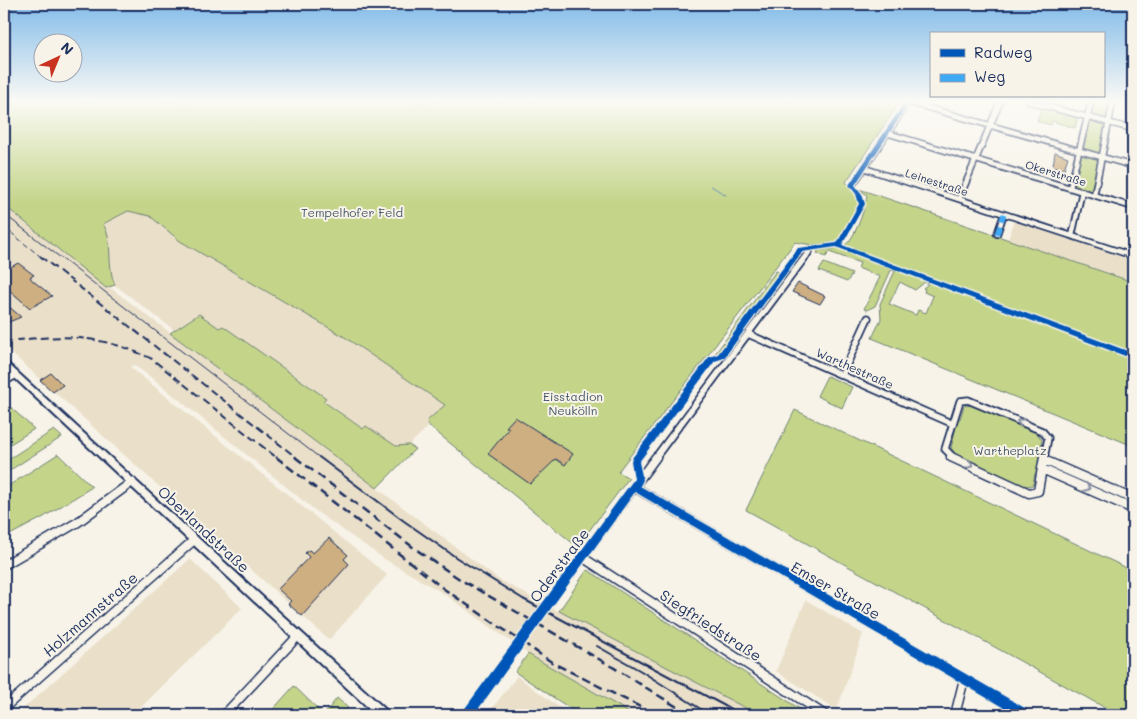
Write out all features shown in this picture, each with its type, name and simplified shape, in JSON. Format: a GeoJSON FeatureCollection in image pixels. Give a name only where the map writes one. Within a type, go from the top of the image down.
{"type":"FeatureCollection","features":[{"type":"Feature","properties":{"kind":"street"},"geometry":{"type":"LineString","coordinates":[[854,183],[859,176],[863,175],[864,168],[883,139],[888,136]]}},
{"type":"Feature","properties":{"kind":"street","name":"Okerstraße"},"geometry":{"type":"LineString","coordinates":[[895,136],[1133,207]]}},
{"type":"Feature","properties":{"kind":"street"},"geometry":{"type":"LineString","coordinates":[[959,199],[986,136]]}},
{"type":"Feature","properties":{"kind":"street"},"geometry":{"type":"LineString","coordinates":[[1028,136],[1133,166]]}},
{"type":"Feature","properties":{"kind":"street"},"geometry":{"type":"LineString","coordinates":[[1070,188],[1083,136]]}},
{"type":"Feature","properties":{"kind":"street"},"geometry":{"type":"LineString","coordinates":[[1094,195],[1106,136]]}},
{"type":"Feature","properties":{"kind":"street","name":"Leinestraße"},"geometry":{"type":"LineString","coordinates":[[864,168],[1133,256]]}},
{"type":"Feature","properties":{"kind":"street"},"geometry":{"type":"LineString","coordinates":[[1072,236],[1082,191]]}},
{"type":"Feature","properties":{"kind":"street"},"geometry":{"type":"LineString","coordinates":[[997,234],[1004,214]]}},
{"type":"Feature","properties":{"kind":"street","name":"Oderstraße"},"geometry":{"type":"LineString","coordinates":[[466,715],[810,251]]}},
{"type":"Feature","properties":{"kind":"street"},"geometry":{"type":"LineString","coordinates":[[842,375],[868,318]]}},
{"type":"Feature","properties":{"kind":"street","name":"Warthestraße"},"geometry":{"type":"LineString","coordinates":[[748,334],[953,424]]}},
{"type":"Feature","properties":{"kind":"street","name":"Oberlandstraße"},"geometry":{"type":"LineString","coordinates":[[4,364],[383,715]]}},
{"type":"Feature","properties":{"kind":"street"},"geometry":{"type":"LineString","coordinates":[[4,382],[16,375]]}},
{"type":"Feature","properties":{"kind":"street"},"geometry":{"type":"LineString","coordinates":[[968,400],[1042,431],[1048,438],[1044,460],[1038,491],[1029,493],[950,456],[945,449],[960,401],[968,400]]}},
{"type":"Feature","properties":{"kind":"street"},"geometry":{"type":"LineString","coordinates":[[1044,460],[1133,499]]}},
{"type":"Feature","properties":{"kind":"street"},"geometry":{"type":"LineString","coordinates":[[1042,469],[1133,509]]}},
{"type":"Feature","properties":{"kind":"street"},"geometry":{"type":"LineString","coordinates":[[4,565],[78,522],[132,482]]}},
{"type":"Feature","properties":{"kind":"street","name":"Emser Straße"},"geometry":{"type":"LineString","coordinates":[[634,487],[1026,715]]}},
{"type":"Feature","properties":{"kind":"street","name":"Holzmannstraße"},"geometry":{"type":"LineString","coordinates":[[4,708],[194,540]]}},
{"type":"Feature","properties":{"kind":"street","name":"Siegfriedstraße"},"geometry":{"type":"LineString","coordinates":[[582,558],[825,715]]}},
{"type":"Feature","properties":{"kind":"street"},"geometry":{"type":"LineString","coordinates":[[224,715],[298,636]]}},
{"type":"Feature","properties":{"kind":"street"},"geometry":{"type":"LineString","coordinates":[[956,715],[964,679]]}},
{"type":"Feature","properties":{"kind":"shaded area"},"geometry":{"type":"Polygon","coordinates":[[[4,205],[106,288],[112,289],[498,579],[558,611],[587,570],[809,715],[580,715],[515,672],[528,654],[446,595],[386,560],[317,512],[156,381],[134,365],[130,367],[387,575],[329,640],[8,350],[4,351],[4,205]]]}},
{"type":"Feature","properties":{"kind":"shaded area"},"geometry":{"type":"Polygon","coordinates":[[[128,211],[150,216],[180,241],[343,336],[446,405],[427,421],[429,426],[409,445],[396,446],[366,426],[363,429],[323,400],[326,398],[223,326],[219,328],[199,314],[174,330],[115,285],[110,275],[107,230],[103,224],[128,211]]]}},
{"type":"Feature","properties":{"kind":"shaded area"},"geometry":{"type":"Polygon","coordinates":[[[1014,221],[1131,260],[1133,272],[1130,271],[1129,280],[1008,240],[1014,221]]]}},
{"type":"Feature","properties":{"kind":"shaded area"},"geometry":{"type":"Polygon","coordinates":[[[190,559],[242,608],[133,715],[16,715],[190,559]]]}},
{"type":"Feature","properties":{"kind":"shaded area"},"geometry":{"type":"Polygon","coordinates":[[[806,600],[863,634],[837,710],[776,671],[806,600]]]}},
{"type":"Feature","properties":{"kind":"shaded area"},"geometry":{"type":"Polygon","coordinates":[[[517,676],[526,683],[570,715],[487,715],[517,676]]]}},
{"type":"Feature","properties":{"kind":"green space"},"geometry":{"type":"Polygon","coordinates":[[[4,136],[877,136],[846,182],[857,193],[860,204],[838,242],[812,245],[795,242],[623,465],[618,472],[629,478],[579,544],[575,545],[429,426],[427,421],[445,405],[343,336],[180,241],[150,216],[128,211],[103,224],[108,237],[112,278],[115,285],[106,288],[4,205],[4,136]]]}},
{"type":"Feature","properties":{"kind":"green space"},"geometry":{"type":"Polygon","coordinates":[[[1085,136],[1104,136],[1099,154],[1082,148],[1085,136]]]}},
{"type":"Feature","properties":{"kind":"green space"},"geometry":{"type":"Polygon","coordinates":[[[1081,154],[1095,157],[1099,160],[1091,192],[1073,185],[1081,154]]]}},
{"type":"Feature","properties":{"kind":"green space"},"geometry":{"type":"Polygon","coordinates":[[[859,189],[1133,282],[1133,446],[872,338],[881,319],[880,304],[895,271],[891,270],[875,306],[867,310],[864,309],[880,277],[858,268],[860,263],[829,252],[826,257],[817,253],[818,251],[839,248],[849,242],[865,207],[867,195],[859,189]],[[900,282],[889,304],[916,315],[918,310],[926,313],[933,296],[924,292],[925,289],[923,288],[928,284],[925,282],[915,290],[900,282]]]}},
{"type":"Feature","properties":{"kind":"green space"},"geometry":{"type":"Polygon","coordinates":[[[824,263],[852,274],[847,282],[819,271],[824,263]]]}},
{"type":"Feature","properties":{"kind":"green space"},"geometry":{"type":"Polygon","coordinates":[[[776,271],[781,273],[721,355],[712,358],[776,271]]]}},
{"type":"Feature","properties":{"kind":"green space"},"geometry":{"type":"Polygon","coordinates":[[[199,314],[219,328],[223,326],[326,398],[323,401],[363,429],[366,426],[396,446],[409,445],[415,449],[377,488],[170,333],[199,314]]]}},
{"type":"Feature","properties":{"kind":"green space"},"geometry":{"type":"Polygon","coordinates":[[[827,376],[852,387],[842,408],[817,396],[827,376]]]}},
{"type":"Feature","properties":{"kind":"green space"},"geometry":{"type":"Polygon","coordinates":[[[4,401],[34,429],[4,448],[4,401]]]}},
{"type":"Feature","properties":{"kind":"green space","name":"Wartheplatz"},"geometry":{"type":"Polygon","coordinates":[[[972,405],[1037,433],[1042,440],[1040,451],[1042,452],[1038,474],[1035,473],[1033,485],[1025,486],[956,455],[951,448],[958,418],[960,419],[964,406],[972,405]]]}},
{"type":"Feature","properties":{"kind":"green space"},"geometry":{"type":"Polygon","coordinates":[[[795,410],[1133,571],[1133,715],[1118,715],[746,510],[795,410]]]}},
{"type":"Feature","properties":{"kind":"green space"},"geometry":{"type":"Polygon","coordinates":[[[54,430],[62,437],[4,474],[4,462],[54,430]]]}},
{"type":"Feature","properties":{"kind":"green space"},"geometry":{"type":"Polygon","coordinates":[[[58,454],[92,487],[42,518],[4,538],[5,488],[58,454]]]}},
{"type":"Feature","properties":{"kind":"green space"},"geometry":{"type":"Polygon","coordinates":[[[587,570],[809,715],[759,715],[559,611],[587,570]]]}},
{"type":"Feature","properties":{"kind":"green space"},"geometry":{"type":"Polygon","coordinates":[[[528,654],[632,715],[580,715],[515,672],[528,654]]]}},
{"type":"Feature","properties":{"kind":"green space"},"geometry":{"type":"Polygon","coordinates":[[[294,686],[324,715],[268,715],[294,686]]]}},
{"type":"Feature","properties":{"kind":"green space"},"geometry":{"type":"Polygon","coordinates":[[[337,698],[348,708],[342,715],[324,715],[337,698]]]}},
{"type":"Feature","properties":{"kind":"building"},"geometry":{"type":"Polygon","coordinates":[[[1055,152],[1068,157],[1064,169],[1053,166],[1055,152]]]}},
{"type":"Feature","properties":{"kind":"building"},"geometry":{"type":"Polygon","coordinates":[[[18,263],[34,275],[30,277],[32,280],[52,296],[30,308],[8,289],[4,292],[4,271],[18,263]]]}},
{"type":"Feature","properties":{"kind":"building"},"geometry":{"type":"Polygon","coordinates":[[[798,283],[825,296],[820,304],[792,292],[798,283]]]}},
{"type":"Feature","properties":{"kind":"building"},"geometry":{"type":"Polygon","coordinates":[[[7,305],[21,317],[4,324],[4,306],[7,305]]]}},
{"type":"Feature","properties":{"kind":"building"},"geometry":{"type":"Polygon","coordinates":[[[51,373],[63,385],[53,392],[40,380],[51,373]]]}},
{"type":"Feature","properties":{"kind":"building"},"geometry":{"type":"Polygon","coordinates":[[[515,417],[573,454],[565,465],[556,459],[530,484],[488,454],[509,428],[506,427],[515,417]]]}},
{"type":"Feature","properties":{"kind":"building"},"geometry":{"type":"Polygon","coordinates":[[[329,538],[348,555],[344,559],[349,564],[302,616],[288,604],[291,601],[278,589],[309,557],[305,553],[309,550],[313,553],[329,538]]]}},
{"type":"Feature","properties":{"kind":"waterway"},"geometry":{"type":"LineString","coordinates":[[711,186],[726,195]]}},
{"type":"Feature","properties":{"kind":"tram line"},"geometry":{"type":"LineString","coordinates":[[4,214],[320,458]]}},
{"type":"Feature","properties":{"kind":"tram line"},"geometry":{"type":"LineString","coordinates":[[319,457],[457,558],[523,599],[742,715]]}},
{"type":"Feature","properties":{"kind":"tram line"},"geometry":{"type":"LineString","coordinates":[[597,646],[641,671],[710,715]]}},
{"type":"Feature","properties":{"kind":"railway"},"geometry":{"type":"LineString","coordinates":[[4,227],[41,257]]}},
{"type":"Feature","properties":{"kind":"railway"},"geometry":{"type":"LineString","coordinates":[[40,256],[297,458]]}},
{"type":"Feature","properties":{"kind":"railway"},"geometry":{"type":"LineString","coordinates":[[4,342],[24,339],[80,338],[115,345],[152,359],[277,458]]}},
{"type":"Feature","properties":{"kind":"railway"},"geometry":{"type":"LineString","coordinates":[[276,457],[444,589],[553,663],[656,715]]}},
{"type":"Feature","properties":{"kind":"railway"},"geometry":{"type":"LineString","coordinates":[[295,457],[414,548],[461,580],[611,666],[690,715]]}},
{"type":"Feature","properties":{"kind":"marked path"},"geometry":{"type":"LineString","coordinates":[[997,234],[1004,214]]}},
{"type":"Feature","properties":{"kind":"cycle path"},"geometry":{"type":"LineString","coordinates":[[467,715],[639,480],[635,461],[712,359],[721,356],[800,250],[839,244],[862,204],[859,194],[852,185],[885,136]]}},
{"type":"Feature","properties":{"kind":"cycle path"},"geometry":{"type":"LineString","coordinates":[[836,245],[1133,356]]}},
{"type":"Feature","properties":{"kind":"cycle path"},"geometry":{"type":"LineString","coordinates":[[634,487],[1026,715]]}},
{"type":"Feature","properties":{"kind":"park label","name":"Tempelhofer Feld"},"geometry":{"type":"Point","coordinates":[352,212]}},
{"type":"Feature","properties":{"kind":"park label","name":"Eisstadion Neukölln"},"geometry":{"type":"Point","coordinates":[573,403]}}]}
